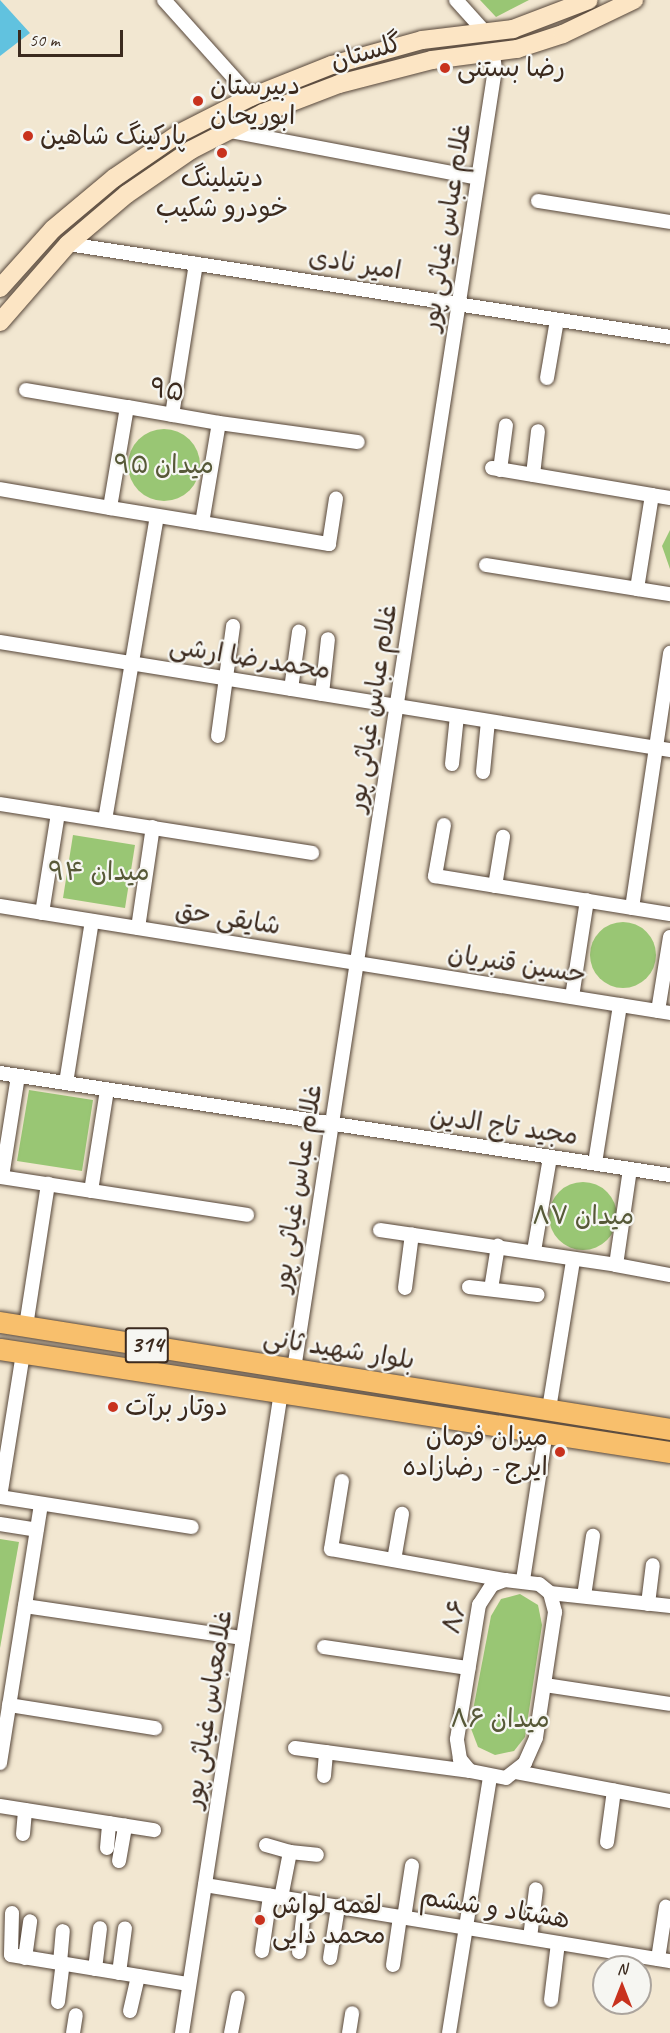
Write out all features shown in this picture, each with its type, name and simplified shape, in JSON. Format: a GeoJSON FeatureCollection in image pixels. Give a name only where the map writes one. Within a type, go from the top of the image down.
{"type":"FeatureCollection","features":[{"type":"Feature","properties":{"kind":"main road","name":"گلستان"},"geometry":{"type":"LineString","coordinates":[[0,288],[53,229],[114,178],[180,133],[251,97],[332,65],[422,40],[483,30],[513,28],[589,0]]}},
{"type":"Feature","properties":{"kind":"main road","name":"گلستان"},"geometry":{"type":"LineString","coordinates":[[0,322],[68,244],[127,194],[191,150],[263,113],[339,84],[432,60],[493,54],[563,34],[634,0]]}},
{"type":"Feature","properties":{"kind":"main road"},"geometry":{"type":"LineString","coordinates":[[483,30],[493,54]]}},
{"type":"Feature","properties":{"kind":"main road","name":"بلوار شهید ثانی"},"geometry":{"type":"LineString","coordinates":[[0,1322],[670,1429]]}},
{"type":"Feature","properties":{"kind":"main road","name":"بلوار شهید ثانی"},"geometry":{"type":"LineString","coordinates":[[0,1349],[546,1431],[670,1452]]}},
{"type":"Feature","properties":{"kind":"main road"},"geometry":{"type":"LineString","coordinates":[[281,1392],[294,1369]]}},
{"type":"Feature","properties":{"kind":"street"},"geometry":{"type":"LineString","coordinates":[[164,0],[251,97]]}},
{"type":"Feature","properties":{"kind":"street"},"geometry":{"type":"LineString","coordinates":[[456,0],[483,30]]}},
{"type":"Feature","properties":{"kind":"street","name":"غلام عباس غیاثی ‌پور"},"geometry":{"type":"LineString","coordinates":[[294,1369],[495,69],[493,54]]}},
{"type":"Feature","properties":{"kind":"street"},"geometry":{"type":"LineString","coordinates":[[230,131],[478,178]]}},
{"type":"Feature","properties":{"kind":"street"},"geometry":{"type":"LineString","coordinates":[[538,201],[670,222]]}},
{"type":"Feature","properties":{"kind":"street","name":"امیر نادی"},"geometry":{"type":"LineString","coordinates":[[68,244],[670,337]]}},
{"type":"Feature","properties":{"kind":"street"},"geometry":{"type":"LineString","coordinates":[[172,415],[196,264]]}},
{"type":"Feature","properties":{"kind":"street"},"geometry":{"type":"LineString","coordinates":[[547,378],[557,320]]}},
{"type":"Feature","properties":{"kind":"street"},"geometry":{"type":"LineString","coordinates":[[26,390],[127,407]]}},
{"type":"Feature","properties":{"kind":"street","name":"۹۵"},"geometry":{"type":"LineString","coordinates":[[110,508],[127,407],[219,423],[358,442]]}},
{"type":"Feature","properties":{"kind":"street"},"geometry":{"type":"LineString","coordinates":[[202,523],[219,423]]}},
{"type":"Feature","properties":{"kind":"street"},"geometry":{"type":"LineString","coordinates":[[506,425],[496,469],[670,498]]}},
{"type":"Feature","properties":{"kind":"street"},"geometry":{"type":"LineString","coordinates":[[533,475],[538,431]]}},
{"type":"Feature","properties":{"kind":"street"},"geometry":{"type":"LineString","coordinates":[[0,489],[328,544],[336,499]]}},
{"type":"Feature","properties":{"kind":"street"},"geometry":{"type":"LineString","coordinates":[[637,589],[652,495]]}},
{"type":"Feature","properties":{"kind":"street"},"geometry":{"type":"LineString","coordinates":[[105,820],[157,516]]}},
{"type":"Feature","properties":{"kind":"street"},"geometry":{"type":"LineString","coordinates":[[486,565],[670,594]]}},
{"type":"Feature","properties":{"kind":"street"},"geometry":{"type":"LineString","coordinates":[[218,736],[224,678],[233,626]]}},
{"type":"Feature","properties":{"kind":"street"},"geometry":{"type":"LineString","coordinates":[[291,689],[299,632]]}},
{"type":"Feature","properties":{"kind":"street"},"geometry":{"type":"LineString","coordinates":[[322,694],[328,639]]}},
{"type":"Feature","properties":{"kind":"street","name":"محمدرضا ارشی"},"geometry":{"type":"LineString","coordinates":[[0,642],[670,750]]}},
{"type":"Feature","properties":{"kind":"street"},"geometry":{"type":"LineString","coordinates":[[632,908],[654,748],[670,653]]}},
{"type":"Feature","properties":{"kind":"street"},"geometry":{"type":"LineString","coordinates":[[452,764],[457,716]]}},
{"type":"Feature","properties":{"kind":"street"},"geometry":{"type":"LineString","coordinates":[[483,772],[488,721]]}},
{"type":"Feature","properties":{"kind":"street"},"geometry":{"type":"LineString","coordinates":[[0,804],[312,853]]}},
{"type":"Feature","properties":{"kind":"street"},"geometry":{"type":"LineString","coordinates":[[42,913],[58,813]]}},
{"type":"Feature","properties":{"kind":"street"},"geometry":{"type":"LineString","coordinates":[[444,825],[435,876],[670,914]]}},
{"type":"Feature","properties":{"kind":"street"},"geometry":{"type":"LineString","coordinates":[[138,928],[153,827]]}},
{"type":"Feature","properties":{"kind":"street"},"geometry":{"type":"LineString","coordinates":[[495,886],[503,837]]}},
{"type":"Feature","properties":{"kind":"street"},"geometry":{"type":"LineString","coordinates":[[572,998],[587,900]]}},
{"type":"Feature","properties":{"kind":"street","name":"شایقی حق"},"geometry":{"type":"LineString","coordinates":[[0,906],[356,963]]}},
{"type":"Feature","properties":{"kind":"street"},"geometry":{"type":"LineString","coordinates":[[66,1083],[92,921]]}},
{"type":"Feature","properties":{"kind":"street"},"geometry":{"type":"LineString","coordinates":[[664,1012],[670,937]]}},
{"type":"Feature","properties":{"kind":"street","name":"حسین قنبریان"},"geometry":{"type":"LineString","coordinates":[[356,963],[664,1012]]}},
{"type":"Feature","properties":{"kind":"street"},"geometry":{"type":"LineString","coordinates":[[595,1163],[620,1005]]}},
{"type":"Feature","properties":{"kind":"street","name":"مجید تاج الدین"},"geometry":{"type":"LineString","coordinates":[[0,1073],[331,1126],[670,1175]]}},
{"type":"Feature","properties":{"kind":"street"},"geometry":{"type":"LineString","coordinates":[[18,1076],[1,1177],[247,1215]]}},
{"type":"Feature","properties":{"kind":"street"},"geometry":{"type":"LineString","coordinates":[[91,1191],[107,1090]]}},
{"type":"Feature","properties":{"kind":"street"},"geometry":{"type":"LineString","coordinates":[[534,1251],[550,1157]]}},
{"type":"Feature","properties":{"kind":"street"},"geometry":{"type":"LineString","coordinates":[[616,1265],[630,1169]]}},
{"type":"Feature","properties":{"kind":"street"},"geometry":{"type":"LineString","coordinates":[[26,1326],[48,1184]]}},
{"type":"Feature","properties":{"kind":"street"},"geometry":{"type":"LineString","coordinates":[[380,1230],[534,1251],[573,1260],[670,1275]]}},
{"type":"Feature","properties":{"kind":"street"},"geometry":{"type":"LineString","coordinates":[[405,1288],[412,1234]]}},
{"type":"Feature","properties":{"kind":"street"},"geometry":{"type":"LineString","coordinates":[[492,1289],[498,1246]]}},
{"type":"Feature","properties":{"kind":"street"},"geometry":{"type":"LineString","coordinates":[[549,1409],[573,1260]]}},
{"type":"Feature","properties":{"kind":"street"},"geometry":{"type":"LineString","coordinates":[[469,1287],[538,1295]]}},
{"type":"Feature","properties":{"kind":"street"},"geometry":{"type":"LineString","coordinates":[[23,1353],[0,1497],[192,1527]]}},
{"type":"Feature","properties":{"kind":"street","name":"غلامعباس غیاثی پور"},"geometry":{"type":"LineString","coordinates":[[182,2033],[281,1392]]}},
{"type":"Feature","properties":{"kind":"street"},"geometry":{"type":"LineString","coordinates":[[523,1580],[546,1431]]}},
{"type":"Feature","properties":{"kind":"street"},"geometry":{"type":"LineString","coordinates":[[342,1481],[331,1549],[505,1580],[523,1580],[550,1593],[670,1606]]}},
{"type":"Feature","properties":{"kind":"street"},"geometry":{"type":"LineString","coordinates":[[0,1763],[41,1504]]}},
{"type":"Feature","properties":{"kind":"street"},"geometry":{"type":"LineString","coordinates":[[394,1560],[402,1514]]}},
{"type":"Feature","properties":{"kind":"street"},"geometry":{"type":"LineString","coordinates":[[0,1524],[37,1530]]}},
{"type":"Feature","properties":{"kind":"street"},"geometry":{"type":"LineString","coordinates":[[584,1596],[593,1536]]}},
{"type":"Feature","properties":{"kind":"street"},"geometry":{"type":"LineString","coordinates":[[648,1604],[652,1565]]}},
{"type":"Feature","properties":{"kind":"street","name":"۸۶"},"geometry":{"type":"LineString","coordinates":[[470,1771],[460,1759],[457,1739],[479,1605],[492,1585],[505,1580]]}},
{"type":"Feature","properties":{"kind":"street"},"geometry":{"type":"LineString","coordinates":[[295,1748],[470,1771],[490,1777],[506,1778],[516,1772],[536,1738],[555,1612],[550,1593]]}},
{"type":"Feature","properties":{"kind":"street"},"geometry":{"type":"LineString","coordinates":[[25,1606],[243,1638]]}},
{"type":"Feature","properties":{"kind":"street"},"geometry":{"type":"LineString","coordinates":[[324,1647],[468,1668]]}},
{"type":"Feature","properties":{"kind":"street"},"geometry":{"type":"LineString","coordinates":[[545,1685],[670,1704]]}},
{"type":"Feature","properties":{"kind":"street"},"geometry":{"type":"LineString","coordinates":[[9,1705],[155,1728]]}},
{"type":"Feature","properties":{"kind":"street"},"geometry":{"type":"LineString","coordinates":[[324,1776],[326,1752]]}},
{"type":"Feature","properties":{"kind":"street"},"geometry":{"type":"LineString","coordinates":[[516,1772],[670,1801]]}},
{"type":"Feature","properties":{"kind":"street"},"geometry":{"type":"LineString","coordinates":[[449,2033],[490,1777]]}},
{"type":"Feature","properties":{"kind":"street"},"geometry":{"type":"LineString","coordinates":[[607,1842],[614,1790]]}},
{"type":"Feature","properties":{"kind":"street"},"geometry":{"type":"LineString","coordinates":[[0,1806],[154,1830]]}},
{"type":"Feature","properties":{"kind":"street"},"geometry":{"type":"LineString","coordinates":[[22,1834],[25,1810]]}},
{"type":"Feature","properties":{"kind":"street"},"geometry":{"type":"LineString","coordinates":[[107,1848],[109,1823]]}},
{"type":"Feature","properties":{"kind":"street"},"geometry":{"type":"LineString","coordinates":[[119,1861],[125,1826]]}},
{"type":"Feature","properties":{"kind":"street"},"geometry":{"type":"LineString","coordinates":[[266,1845],[317,1856]]}},
{"type":"Feature","properties":{"kind":"street"},"geometry":{"type":"LineString","coordinates":[[262,1951],[290,1851]]}},
{"type":"Feature","properties":{"kind":"street"},"geometry":{"type":"LineString","coordinates":[[393,1965],[412,1866]]}},
{"type":"Feature","properties":{"kind":"street","name":"هشتاد و ششم"},"geometry":{"type":"LineString","coordinates":[[205,1885],[664,1960]]}},
{"type":"Feature","properties":{"kind":"street"},"geometry":{"type":"LineString","coordinates":[[530,1938],[536,1889]]}},
{"type":"Feature","properties":{"kind":"street"},"geometry":{"type":"LineString","coordinates":[[299,1952],[305,1902]]}},
{"type":"Feature","properties":{"kind":"street"},"geometry":{"type":"LineString","coordinates":[[330,1958],[338,1907]]}},
{"type":"Feature","properties":{"kind":"street"},"geometry":{"type":"LineString","coordinates":[[664,1960],[666,1907]]}},
{"type":"Feature","properties":{"kind":"street"},"geometry":{"type":"LineString","coordinates":[[12,1913],[11,1955],[189,1984]]}},
{"type":"Feature","properties":{"kind":"street"},"geometry":{"type":"LineString","coordinates":[[25,1958],[30,1921]]}},
{"type":"Feature","properties":{"kind":"street"},"geometry":{"type":"LineString","coordinates":[[95,1969],[100,1928]]}},
{"type":"Feature","properties":{"kind":"street"},"geometry":{"type":"LineString","coordinates":[[119,1973],[125,1928]]}},
{"type":"Feature","properties":{"kind":"street"},"geometry":{"type":"LineString","coordinates":[[58,2002],[63,1931]]}},
{"type":"Feature","properties":{"kind":"street"},"geometry":{"type":"LineString","coordinates":[[551,2000],[558,1943]]}},
{"type":"Feature","properties":{"kind":"street"},"geometry":{"type":"LineString","coordinates":[[130,2011],[138,1976]]}},
{"type":"Feature","properties":{"kind":"street"},"geometry":{"type":"LineString","coordinates":[[231,2033],[238,1998]]}},
{"type":"Feature","properties":{"kind":"street"},"geometry":{"type":"LineString","coordinates":[[349,2033],[352,2013]]}},
{"type":"Feature","properties":{"kind":"street"},"geometry":{"type":"LineString","coordinates":[[73,2033],[75,2015]]}},
{"type":"Feature","properties":{"kind":"green space"},"geometry":{"type":"Polygon","coordinates":[[[480,0],[529,0],[496,17],[480,0]]]}},
{"type":"Feature","properties":{"kind":"green space","name":"میدان ۹۵"},"geometry":{"type":"Polygon","coordinates":[[[171,429],[190,439],[198,451],[200,465],[198,479],[190,491],[178,499],[157,501],[138,491],[130,479],[128,458],[138,439],[150,431],[171,429]]]}},
{"type":"Feature","properties":{"kind":"green space"},"geometry":{"type":"Polygon","coordinates":[[[670,530],[670,569],[662,546],[670,530]]]}},
{"type":"Feature","properties":{"kind":"green space","name":"میدان ۹۴"},"geometry":{"type":"Polygon","coordinates":[[[73,835],[135,845],[125,908],[63,898],[73,835]]]}},
{"type":"Feature","properties":{"kind":"green space"},"geometry":{"type":"Polygon","coordinates":[[[616,922],[630,922],[642,927],[651,936],[656,955],[654,968],[647,979],[630,988],[616,988],[604,983],[595,974],[590,962],[590,948],[595,936],[604,927],[616,922]]]}},
{"type":"Feature","properties":{"kind":"green space"},"geometry":{"type":"Polygon","coordinates":[[[29,1090],[93,1100],[82,1171],[17,1161],[29,1090]]]}},
{"type":"Feature","properties":{"kind":"green space","name":"میدان ۸۷"},"geometry":{"type":"Polygon","coordinates":[[[583,1182],[596,1185],[607,1192],[614,1203],[617,1216],[614,1229],[607,1240],[596,1247],[583,1250],[570,1247],[559,1240],[552,1229],[549,1216],[552,1203],[559,1192],[570,1185],[583,1182]]]}},
{"type":"Feature","properties":{"kind":"green space"},"geometry":{"type":"Polygon","coordinates":[[[0,1539],[19,1542],[0,1648],[0,1539]]]}},
{"type":"Feature","properties":{"kind":"green space","name":"میدان ۸۶"},"geometry":{"type":"Polygon","coordinates":[[[520,1594],[538,1605],[542,1625],[525,1737],[514,1751],[495,1755],[478,1747],[470,1726],[491,1616],[501,1599],[520,1594]]]}},
{"type":"Feature","properties":{"kind":"water"},"geometry":{"type":"Polygon","coordinates":[[[0,0],[30,33],[0,56],[0,0]]]}},
{"type":"Feature","properties":{"kind":"place","name":"رضا بستنی"},"geometry":{"type":"Point","coordinates":[445,68]}},
{"type":"Feature","properties":{"kind":"place","name":"دبیرستان ابوریحان"},"geometry":{"type":"Point","coordinates":[198,101]}},
{"type":"Feature","properties":{"kind":"place","name":"پارکینگ شاهین"},"geometry":{"type":"Point","coordinates":[28,136]}},
{"type":"Feature","properties":{"kind":"place","name":"دیتیلینگ خودرو شکیب"},"geometry":{"type":"Point","coordinates":[222,153]}},
{"type":"Feature","properties":{"kind":"place","name":"دوتار برآت"},"geometry":{"type":"Point","coordinates":[113,1407]}},
{"type":"Feature","properties":{"kind":"place","name":"میزان فرمان ایرج - رضازاده"},"geometry":{"type":"Point","coordinates":[560,1452]}},
{"type":"Feature","properties":{"kind":"place","name":"لقمه لواش محمد دايى"},"geometry":{"type":"Point","coordinates":[260,1920]}}]}
